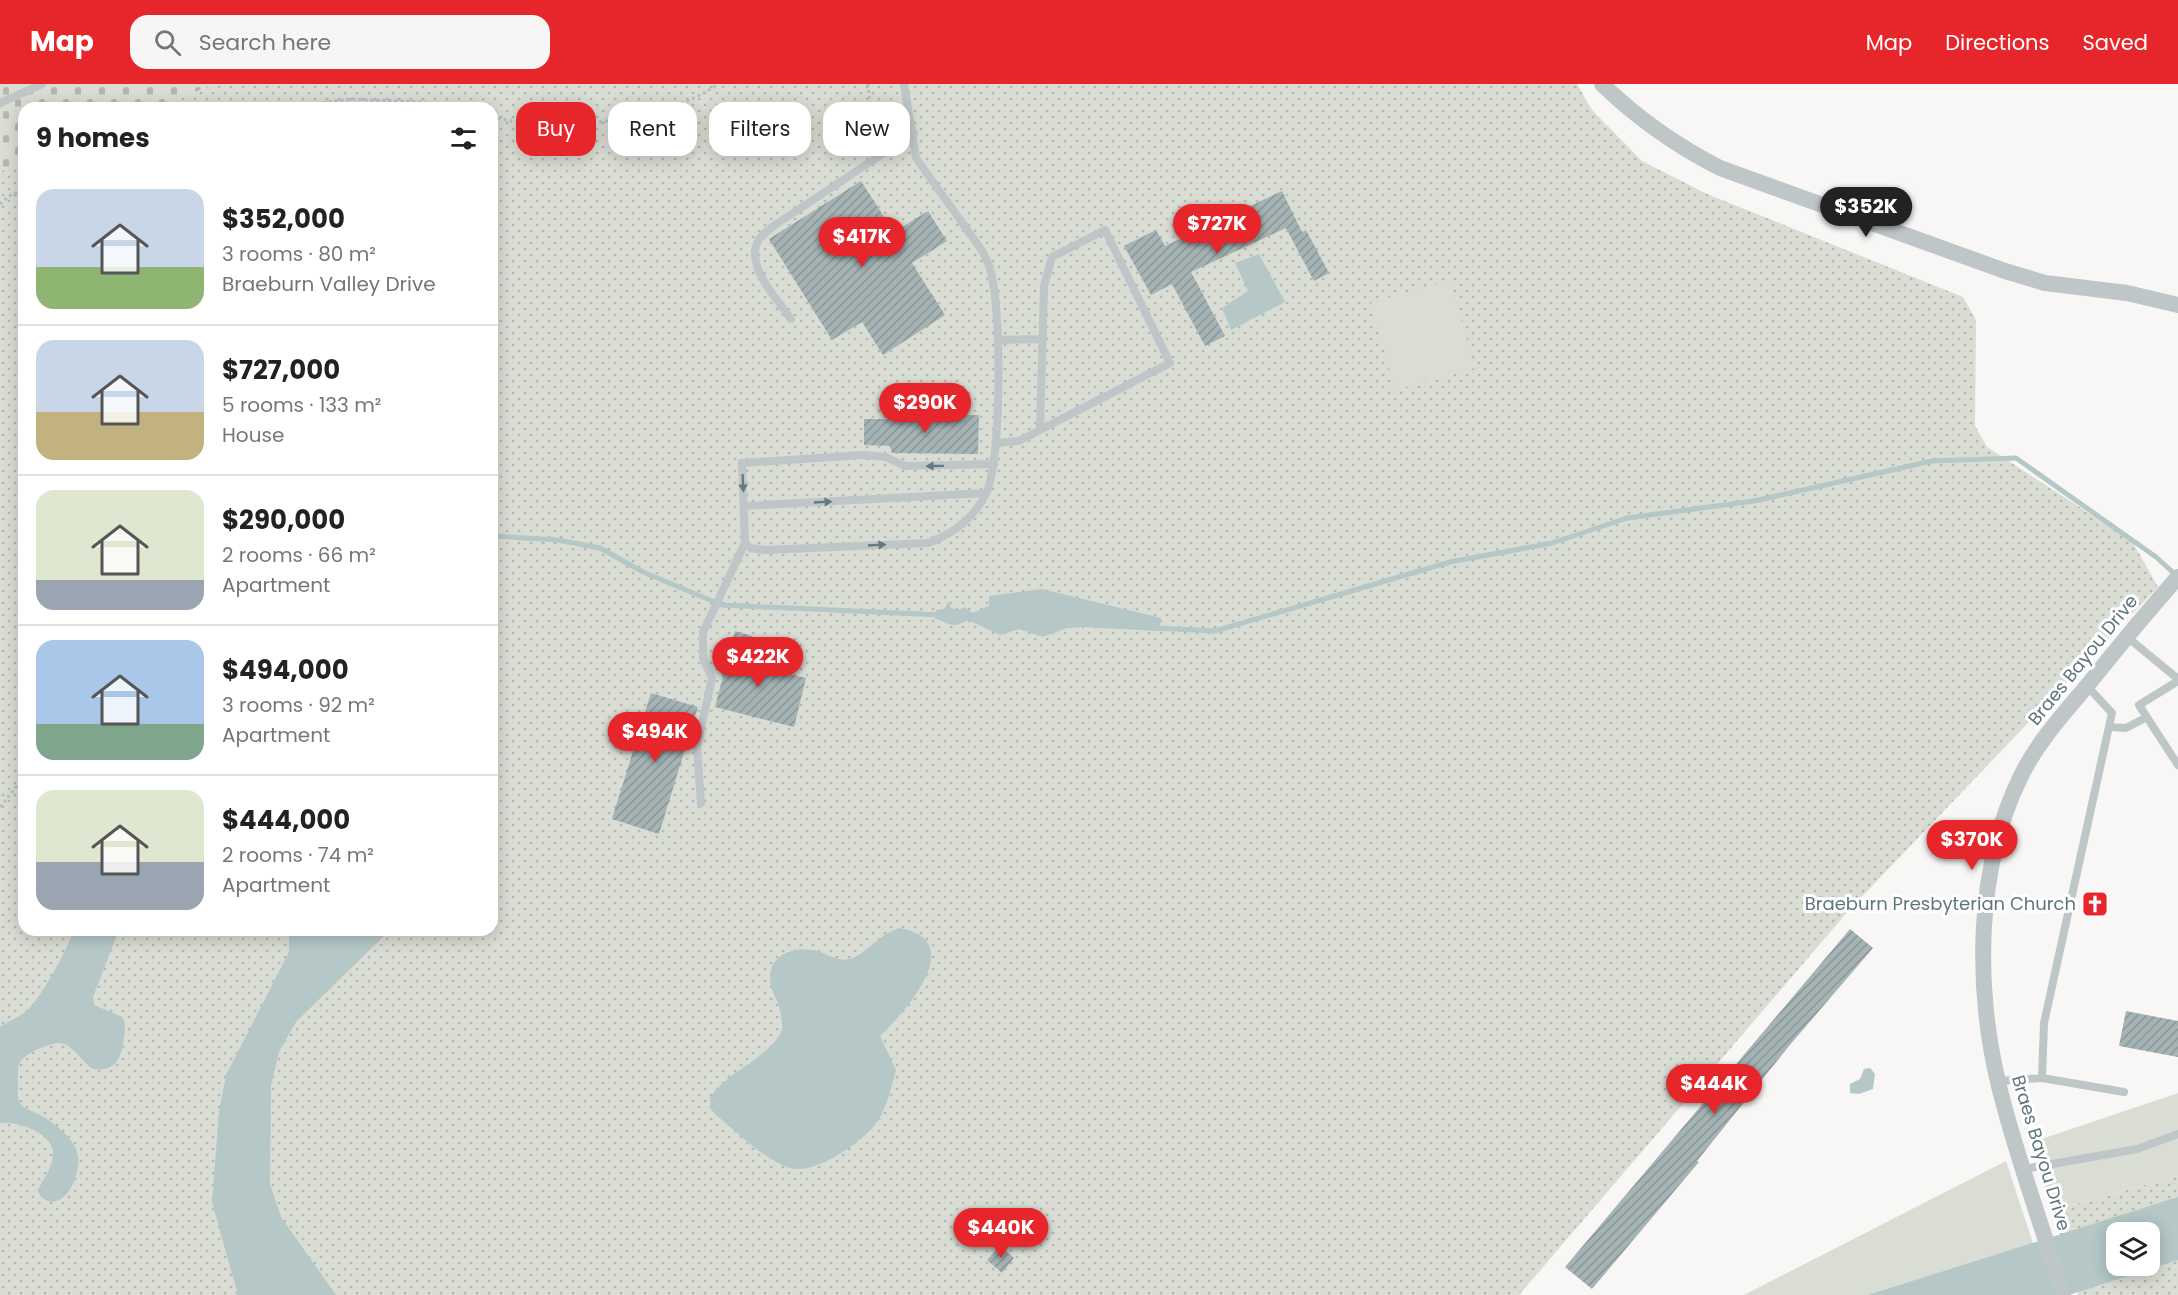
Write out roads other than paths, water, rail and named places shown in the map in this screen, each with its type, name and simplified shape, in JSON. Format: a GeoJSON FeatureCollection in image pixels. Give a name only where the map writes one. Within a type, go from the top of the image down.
{"type":"FeatureCollection","features":[{"type":"Feature","properties":{"kind":"street"},"geometry":{"type":"LineString","coordinates":[[1602,84],[1649,126],[1682,149],[1720,168],[2005,271],[2045,283],[2127,292],[2178,305]]}},
{"type":"Feature","properties":{"kind":"street","name":"Braes Bayou Drive"},"geometry":{"type":"LineString","coordinates":[[2063,1295],[1997,1081],[1986,1010],[1985,986],[1985,904],[1991,861],[2004,815],[2021,775],[2044,737],[2178,577]]}},
{"type":"Feature","properties":{"kind":"lane"},"geometry":{"type":"LineString","coordinates":[[0,103],[42,84]]}},
{"type":"Feature","properties":{"kind":"lane"},"geometry":{"type":"LineString","coordinates":[[745,543],[750,548],[765,550],[928,543],[951,535],[970,518],[986,493],[997,443],[998,340],[990,269],[983,252],[916,158],[914,133],[904,84]]}},
{"type":"Feature","properties":{"kind":"lane"},"geometry":{"type":"LineString","coordinates":[[791,319],[756,267],[754,253],[759,239],[775,225],[914,133]]}},
{"type":"Feature","properties":{"kind":"lane"},"geometry":{"type":"LineString","coordinates":[[997,443],[1019,441],[1170,363],[1106,230],[1052,257],[1044,286],[1040,430]]}},
{"type":"Feature","properties":{"kind":"lane"},"geometry":{"type":"LineString","coordinates":[[998,340],[1043,339]]}},
{"type":"Feature","properties":{"kind":"lane"},"geometry":{"type":"LineString","coordinates":[[700,803],[697,747],[712,678],[703,658],[703,632],[745,543],[742,463],[863,455],[886,457],[905,466],[994,464]]}},
{"type":"Feature","properties":{"kind":"lane"},"geometry":{"type":"LineString","coordinates":[[744,506],[986,493]]}},
{"type":"Feature","properties":{"kind":"lane"},"geometry":{"type":"LineString","coordinates":[[2127,637],[2178,680],[2139,705],[2178,765]]}},
{"type":"Feature","properties":{"kind":"lane"},"geometry":{"type":"LineString","coordinates":[[2042,1078],[2044,1023],[2112,713],[2087,686]]}},
{"type":"Feature","properties":{"kind":"lane"},"geometry":{"type":"LineString","coordinates":[[2109,727],[2126,728],[2147,717]]}},
{"type":"Feature","properties":{"kind":"lane"},"geometry":{"type":"LineString","coordinates":[[1997,1081],[2042,1078],[2124,1092]]}},
{"type":"Feature","properties":{"kind":"lane"},"geometry":{"type":"LineString","coordinates":[[2024,1169],[2137,1149],[2178,1134]]}},
{"type":"Feature","properties":{"kind":"waterway"},"geometry":{"type":"LineString","coordinates":[[1154,628],[1215,631],[1450,562],[1552,543],[1627,518],[1754,501],[1932,461],[2016,458],[2156,557],[2177,576]]}},
{"type":"Feature","properties":{"kind":"waterway"},"geometry":{"type":"LineString","coordinates":[[498,536],[558,540],[600,548],[643,572],[722,605],[942,615]]}},
{"type":"Feature","properties":{"kind":"place","name":"Braeburn Presbyterian Church"},"geometry":{"type":"Point","coordinates":[2095,904]}}]}
